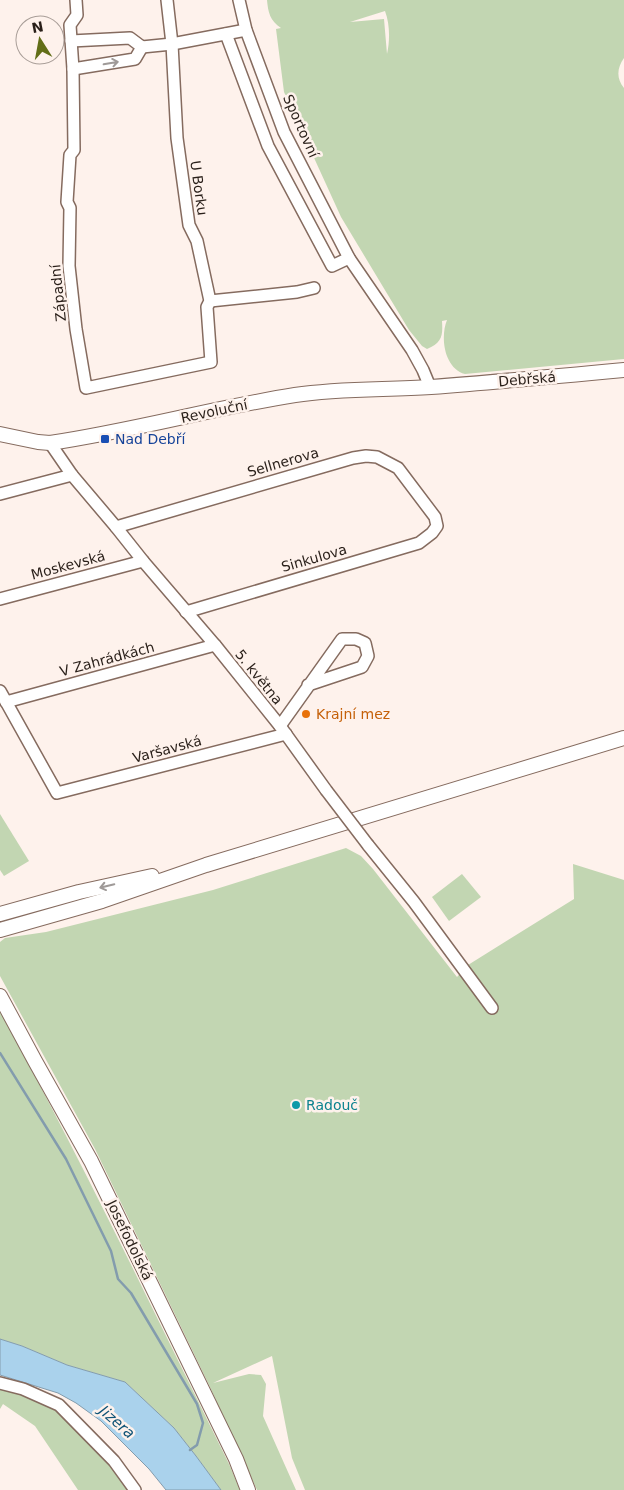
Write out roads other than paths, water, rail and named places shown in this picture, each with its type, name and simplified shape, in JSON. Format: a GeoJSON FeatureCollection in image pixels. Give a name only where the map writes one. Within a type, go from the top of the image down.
{"type":"FeatureCollection","features":[{"type":"Feature","properties":{"kind":"main road","name":"Debřská"},"geometry":{"type":"LineString","coordinates":[[430,387],[624,370]]}},
{"type":"Feature","properties":{"kind":"main road","name":"Revoluční"},"geometry":{"type":"LineString","coordinates":[[0,434],[50,443],[296,395],[340,390],[430,387]]}},
{"type":"Feature","properties":{"kind":"main road"},"geometry":{"type":"LineString","coordinates":[[0,930],[120,895],[206,865],[624,738]]}},
{"type":"Feature","properties":{"kind":"main road"},"geometry":{"type":"LineString","coordinates":[[0,914],[100,887],[206,865]]}},
{"type":"Feature","properties":{"kind":"main road"},"geometry":{"type":"LineString","coordinates":[[0,925],[44,917]]}},
{"type":"Feature","properties":{"kind":"main road","name":"Josefodolská"},"geometry":{"type":"LineString","coordinates":[[0,996],[91,1161],[236,1459],[248,1490]]}},
{"type":"Feature","properties":{"kind":"street","name":"Západní"},"geometry":{"type":"LineString","coordinates":[[76,0],[77,15],[70,25],[73,69],[74,150],[70,155],[67,202],[70,208],[69,266],[76,329],[86,388],[211,362]]}},
{"type":"Feature","properties":{"kind":"street","name":"U Borku"},"geometry":{"type":"LineString","coordinates":[[167,0],[172,44],[177,138],[189,225],[197,241],[210,301],[206,307],[211,362]]}},
{"type":"Feature","properties":{"kind":"street","name":"Sportovní"},"geometry":{"type":"LineString","coordinates":[[239,0],[246,30],[284,132],[349,258],[412,350],[430,387]]}},
{"type":"Feature","properties":{"kind":"street"},"geometry":{"type":"LineString","coordinates":[[71,42],[130,38],[142,47],[172,44],[246,30]]}},
{"type":"Feature","properties":{"kind":"street"},"geometry":{"type":"LineString","coordinates":[[226,34],[268,146],[332,266],[349,258]]}},
{"type":"Feature","properties":{"kind":"street"},"geometry":{"type":"LineString","coordinates":[[73,69],[135,59],[142,47]]}},
{"type":"Feature","properties":{"kind":"street"},"geometry":{"type":"LineString","coordinates":[[210,301],[297,292],[314,288]]}},
{"type":"Feature","properties":{"kind":"street","name":"5. května"},"geometry":{"type":"LineString","coordinates":[[50,443],[72,475],[215,645],[283,730],[326,790],[414,902],[492,1008]]}},
{"type":"Feature","properties":{"kind":"street","name":"Sellnerova"},"geometry":{"type":"LineString","coordinates":[[116,527],[353,458],[366,456],[377,457],[398,468],[435,518]]}},
{"type":"Feature","properties":{"kind":"street"},"geometry":{"type":"LineString","coordinates":[[0,494],[72,475]]}},
{"type":"Feature","properties":{"kind":"street","name":"Sinkulova"},"geometry":{"type":"LineString","coordinates":[[186,612],[419,543],[432,534],[437,526],[435,518]]}},
{"type":"Feature","properties":{"kind":"street","name":"Moskevská"},"geometry":{"type":"LineString","coordinates":[[0,599],[143,561]]}},
{"type":"Feature","properties":{"kind":"street"},"geometry":{"type":"LineString","coordinates":[[283,730],[308,685],[342,639],[356,639],[365,644],[368,656],[362,667],[308,685]]}},
{"type":"Feature","properties":{"kind":"street","name":"V Zahrádkách"},"geometry":{"type":"LineString","coordinates":[[6,702],[215,645]]}},
{"type":"Feature","properties":{"kind":"street"},"geometry":{"type":"LineString","coordinates":[[0,691],[6,702]]}},
{"type":"Feature","properties":{"kind":"street","name":"Varšavská"},"geometry":{"type":"LineString","coordinates":[[6,702],[57,793],[283,730]]}},
{"type":"Feature","properties":{"kind":"street"},"geometry":{"type":"LineString","coordinates":[[0,1383],[22,1389],[59,1405],[114,1461],[135,1490]]}},
{"type":"Feature","properties":{"kind":"water","name":"Jizera"},"geometry":{"type":"Polygon","coordinates":[[[0,1339],[67,1365],[125,1382],[174,1428],[221,1490],[166,1490],[149,1469],[101,1421],[76,1403],[58,1393],[0,1375],[0,1339]]]}},
{"type":"Feature","properties":{"kind":"waterway"},"geometry":{"type":"LineString","coordinates":[[0,1053],[66,1159],[111,1251],[118,1279],[131,1293],[197,1404],[203,1423],[197,1445],[190,1450]]}},
{"type":"Feature","properties":{"kind":"place","name":"Nad Debří"},"geometry":{"type":"Point","coordinates":[105,439]}},
{"type":"Feature","properties":{"kind":"place","name":"Krajní mez"},"geometry":{"type":"Point","coordinates":[306,714]}},
{"type":"Feature","properties":{"kind":"place","name":"Radouč"},"geometry":{"type":"Point","coordinates":[296,1105]}}]}
